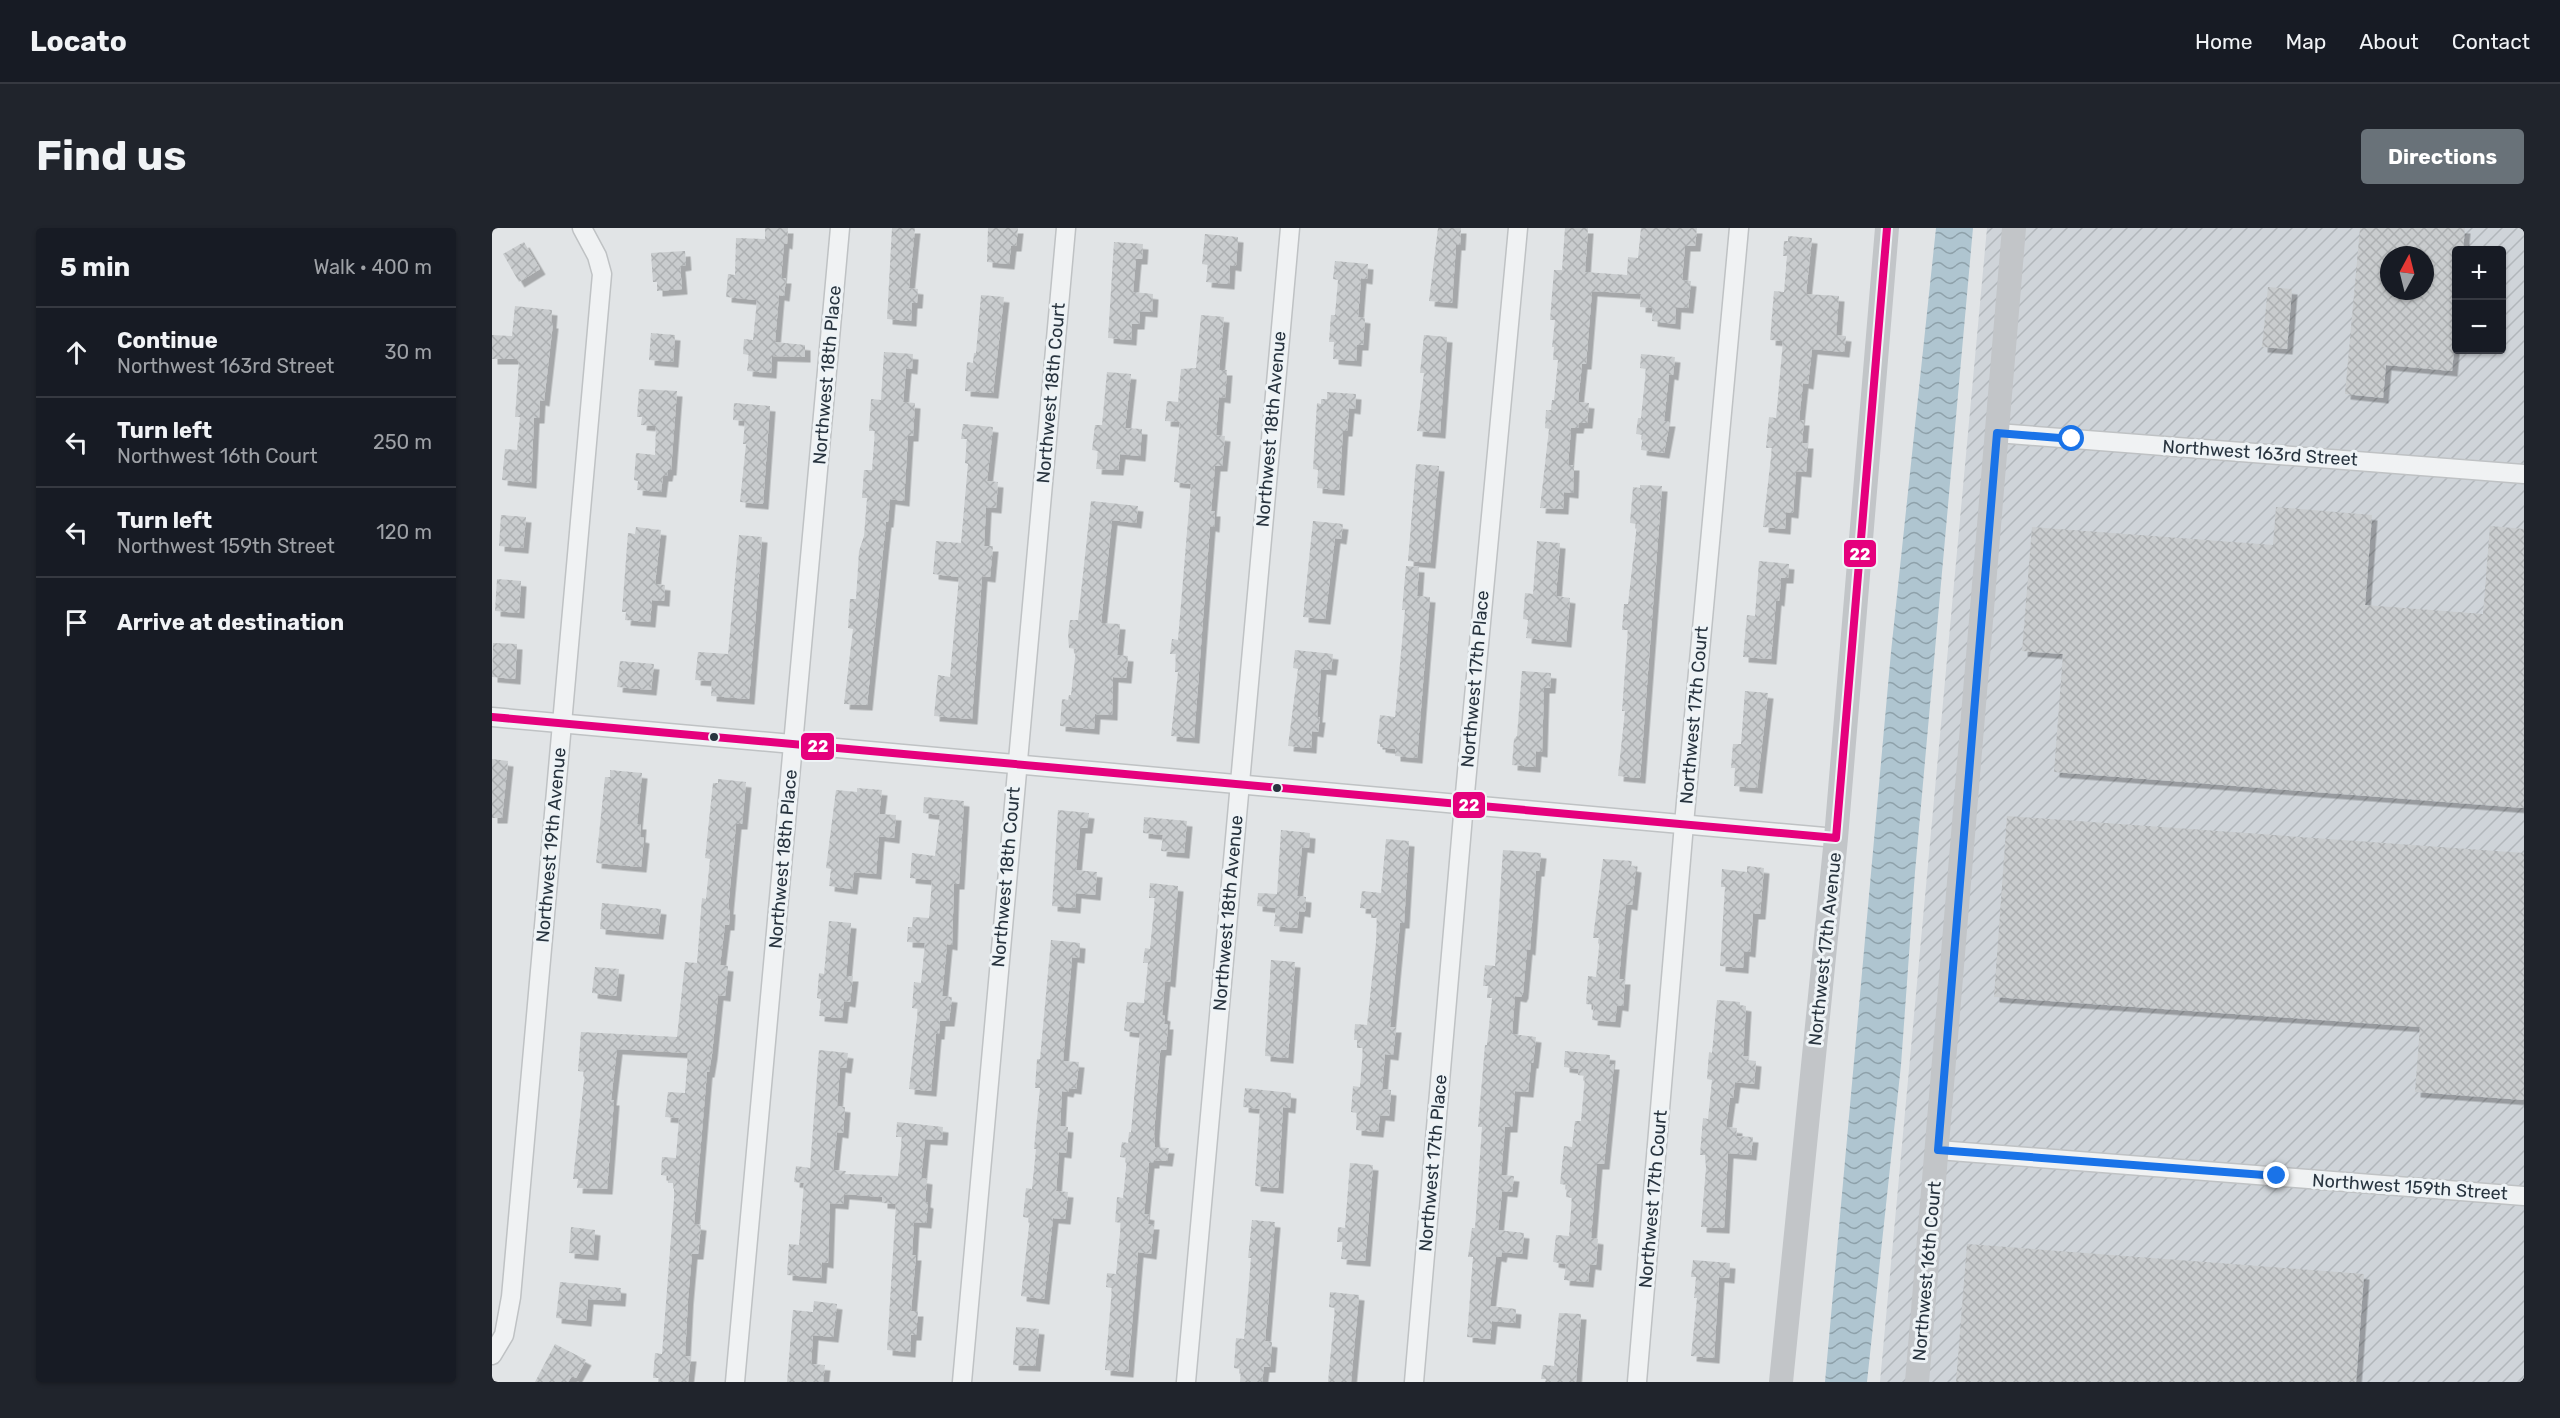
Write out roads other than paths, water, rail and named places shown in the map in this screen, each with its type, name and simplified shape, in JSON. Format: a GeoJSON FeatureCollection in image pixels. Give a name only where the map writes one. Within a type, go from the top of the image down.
{"type":"FeatureCollection","features":[{"type":"Feature","properties":{"kind":"street","name":"Northwest 19th Avenue"},"geometry":{"type":"LineString","coordinates":[[492,1355],[504,1335],[511,1297],[602,274],[597,256],[582,228]]}},
{"type":"Feature","properties":{"kind":"street","name":"Northwest 18th Place"},"geometry":{"type":"LineString","coordinates":[[735,1382],[840,228]]}},
{"type":"Feature","properties":{"kind":"street","name":"Northwest 18th Court"},"geometry":{"type":"LineString","coordinates":[[962,1382],[1066,228]]}},
{"type":"Feature","properties":{"kind":"street","name":"Northwest 18th Avenue"},"geometry":{"type":"LineString","coordinates":[[1186,1382],[1290,228]]}},
{"type":"Feature","properties":{"kind":"street","name":"Northwest 17th Place"},"geometry":{"type":"LineString","coordinates":[[1414,1382],[1464,804],[1518,228]]}},
{"type":"Feature","properties":{"kind":"street","name":"Northwest 17th Court"},"geometry":{"type":"LineString","coordinates":[[1637,1382],[1684,825],[1739,228]]}},
{"type":"Feature","properties":{"kind":"street","name":"Northwest 17th Avenue"},"geometry":{"type":"LineString","coordinates":[[1781,1382],[1836,838],[1887,228]]}},
{"type":"Feature","properties":{"kind":"street","name":"Northwest 16th Court"},"geometry":{"type":"LineString","coordinates":[[1917,1382],[2014,228]]}},
{"type":"Feature","properties":{"kind":"street","name":"Northwest 163rd Street"},"geometry":{"type":"LineString","coordinates":[[1997,433],[2524,474]]}},
{"type":"Feature","properties":{"kind":"street"},"geometry":{"type":"LineString","coordinates":[[492,717],[1836,838]]}},
{"type":"Feature","properties":{"kind":"street","name":"Northwest 159th Street"},"geometry":{"type":"LineString","coordinates":[[1938,1150],[2524,1196]]}},
{"type":"Feature","properties":{"kind":"water"},"geometry":{"type":"Polygon","coordinates":[[[1936,228],[1973,228],[1915,872],[1901,1065],[1867,1382],[1825,1382],[1891,652],[1936,228]]]}}]}
